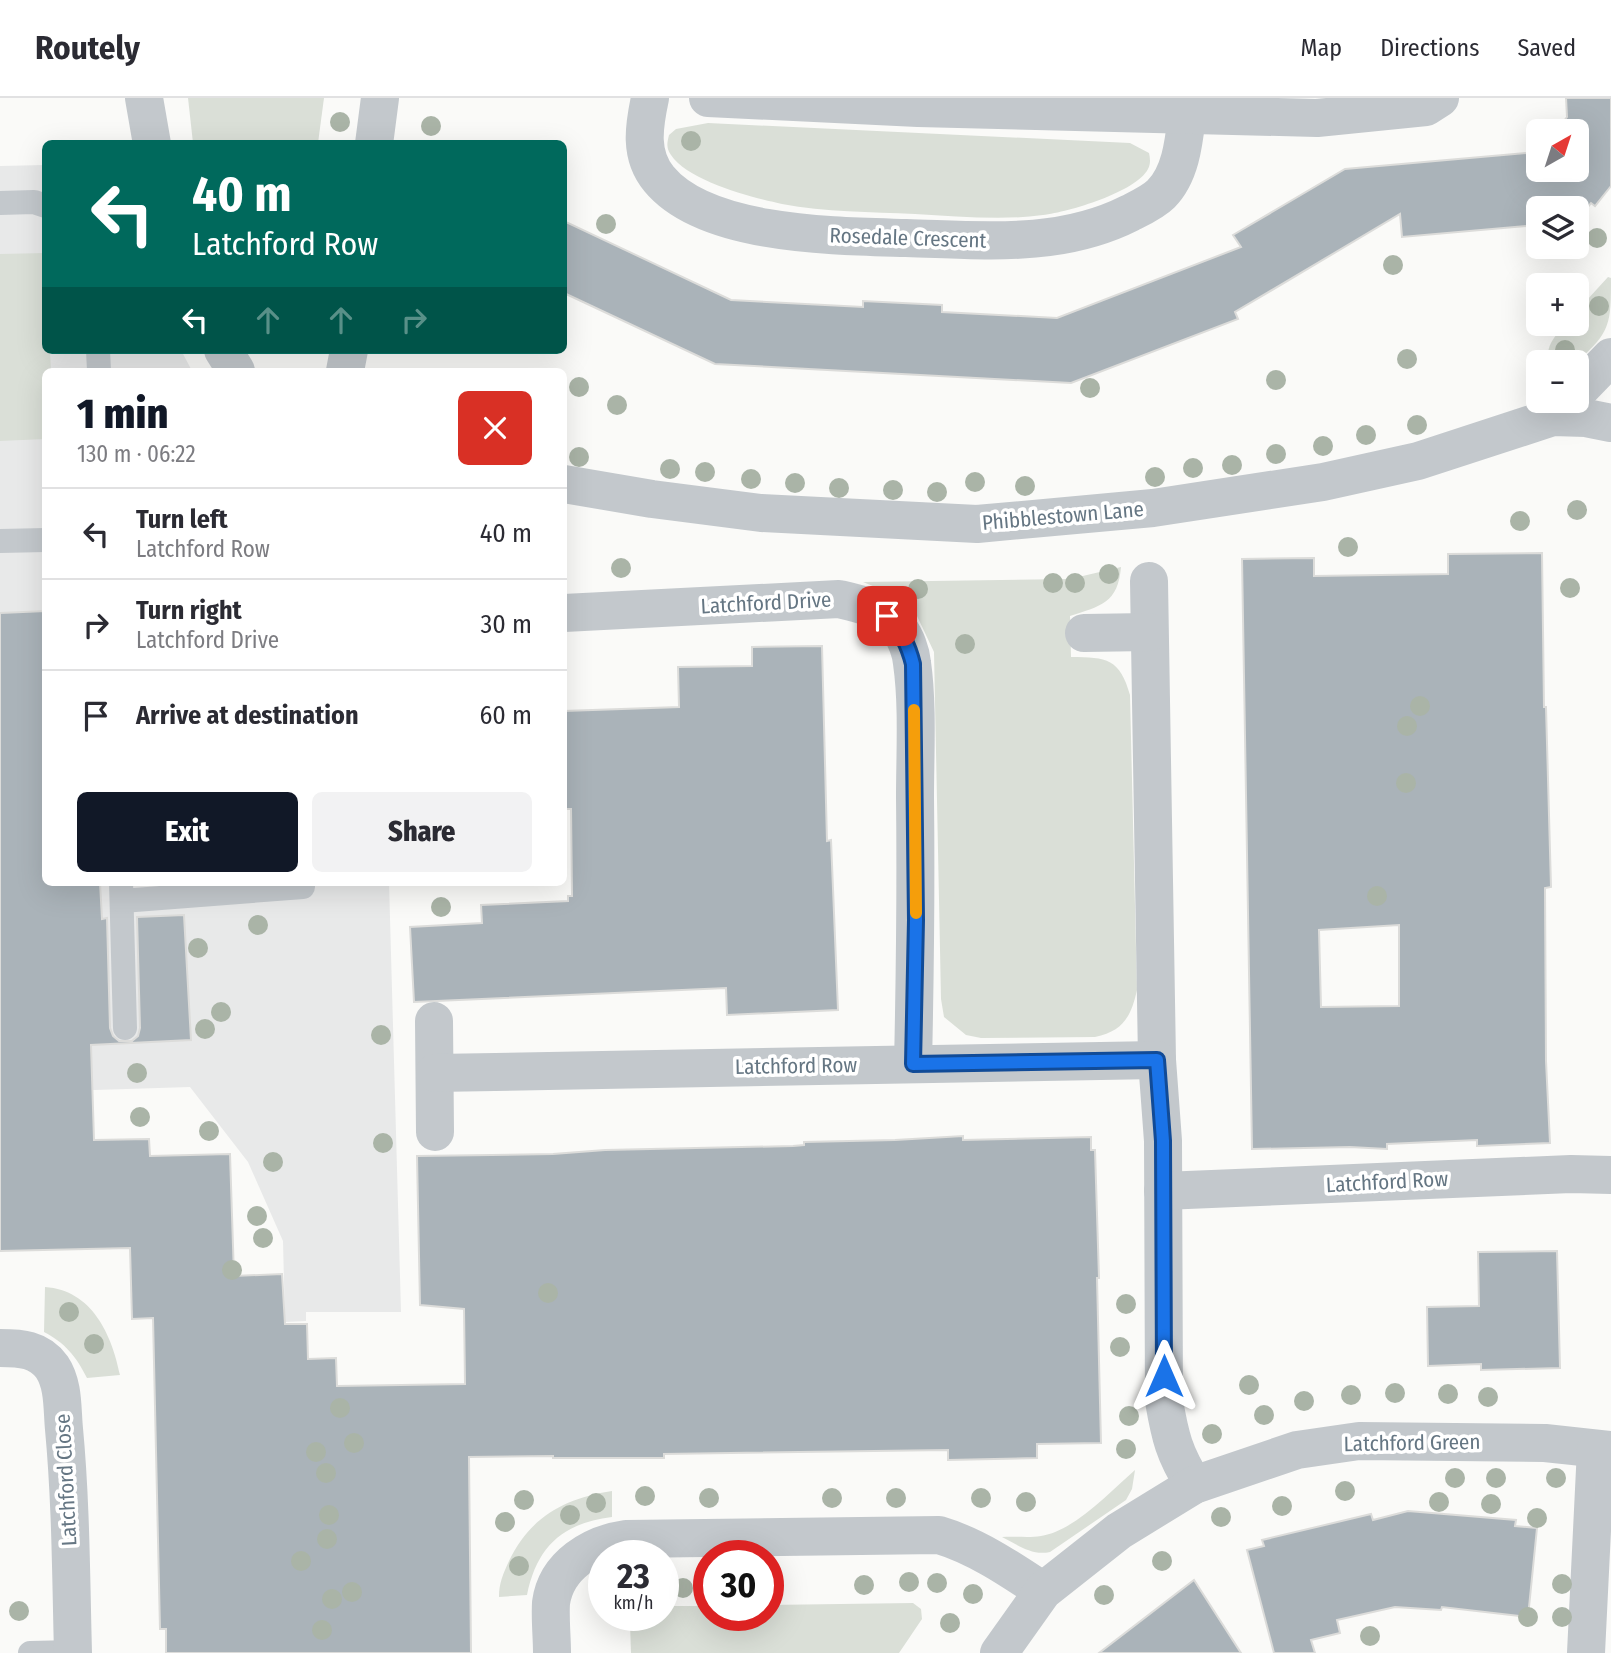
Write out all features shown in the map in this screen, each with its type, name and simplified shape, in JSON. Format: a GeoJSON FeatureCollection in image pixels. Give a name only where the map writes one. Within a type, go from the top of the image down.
{"type":"FeatureCollection","features":[{"type":"Feature","properties":{"kind":"street"},"geometry":{"type":"LineString","coordinates":[[144,98],[151,140]]}},
{"type":"Feature","properties":{"kind":"street"},"geometry":{"type":"LineString","coordinates":[[375,140],[380,98]]}},
{"type":"Feature","properties":{"kind":"street","name":"Rosedale Crescent"},"geometry":{"type":"LineString","coordinates":[[650,98],[643,129],[646,154],[659,179],[690,204],[743,223],[811,235],[1007,242],[1084,230],[1120,218],[1147,204],[1162,193],[1175,171],[1183,147],[1187,114]]}},
{"type":"Feature","properties":{"kind":"street"},"geometry":{"type":"LineString","coordinates":[[708,98],[918,108],[1317,118],[1426,107],[1440,98]]}},
{"type":"Feature","properties":{"kind":"street","name":"Phibblestown Lane"},"geometry":{"type":"LineString","coordinates":[[1589,379],[1611,357]]}},
{"type":"Feature","properties":{"kind":"street","name":"Phibblestown Lane"},"geometry":{"type":"LineString","coordinates":[[567,485],[761,513],[977,524],[1153,508],[1322,482],[1418,461],[1540,413]]}},
{"type":"Feature","properties":{"kind":"street","name":"Phibblestown Lane"},"geometry":{"type":"LineString","coordinates":[[1579,413],[1586,418],[1611,423]]}},
{"type":"Feature","properties":{"kind":"street"},"geometry":{"type":"LineString","coordinates":[[1149,581],[1157,1060],[1162,1128],[1164,1401],[1171,1441],[1194,1485]]}},
{"type":"Feature","properties":{"kind":"street","name":"Latchford Drive"},"geometry":{"type":"LineString","coordinates":[[567,613],[839,599],[864,604],[887,616],[900,629],[913,664],[916,920],[913,1064]]}},
{"type":"Feature","properties":{"kind":"street"},"geometry":{"type":"LineString","coordinates":[[1084,633],[1149,632]]}},
{"type":"Feature","properties":{"kind":"street"},"geometry":{"type":"LineString","coordinates":[[434,1021],[435,1132]]}},
{"type":"Feature","properties":{"kind":"street","name":"Latchford Row"},"geometry":{"type":"LineString","coordinates":[[435,1073],[1157,1060]]}},
{"type":"Feature","properties":{"kind":"street","name":"Latchford Row"},"geometry":{"type":"LineString","coordinates":[[1163,1191],[1571,1174],[1611,1175]]}},
{"type":"Feature","properties":{"kind":"street","name":"Latchford Close"},"geometry":{"type":"LineString","coordinates":[[0,1348],[16,1348],[38,1354],[54,1369],[60,1382],[67,1459],[73,1652]]}},
{"type":"Feature","properties":{"kind":"street","name":"Latchford Green"},"geometry":{"type":"LineString","coordinates":[[999,1653],[1043,1591],[1119,1531],[1194,1485],[1297,1450],[1359,1441],[1545,1443],[1603,1449]]}},
{"type":"Feature","properties":{"kind":"street"},"geometry":{"type":"LineString","coordinates":[[1586,1653],[1603,1449]]}},
{"type":"Feature","properties":{"kind":"street"},"geometry":{"type":"LineString","coordinates":[[552,1653],[551,1602],[564,1570],[578,1557],[605,1542],[626,1539],[939,1535],[957,1540],[981,1552],[1043,1591]]}},
{"type":"Feature","properties":{"kind":"lane"},"geometry":{"type":"LineString","coordinates":[[0,203],[34,202],[42,205]]}},
{"type":"Feature","properties":{"kind":"lane"},"geometry":{"type":"LineString","coordinates":[[0,541],[41,539]]}},
{"type":"Feature","properties":{"kind":"lane"},"geometry":{"type":"LineString","coordinates":[[125,1028],[121,892],[303,887]]}},
{"type":"Feature","properties":{"kind":"lane"},"geometry":{"type":"LineString","coordinates":[[30,1653],[73,1652]]}},
{"type":"Feature","properties":{"kind":"shaded area"},"geometry":{"type":"Polygon","coordinates":[[[188,98],[324,98],[318,140],[193,140],[188,98]]]}},
{"type":"Feature","properties":{"kind":"shaded area"},"geometry":{"type":"Polygon","coordinates":[[[708,123],[1130,143],[1149,153],[1150,163],[1141,177],[1116,193],[1069,210],[1043,215],[979,218],[831,210],[798,207],[739,193],[691,173],[679,164],[668,150],[669,135],[676,129],[708,123]]]}},
{"type":"Feature","properties":{"kind":"shaded area"},"geometry":{"type":"Polygon","coordinates":[[[42,165],[42,354],[183,354],[190,368],[42,368],[42,886],[389,886],[401,1312],[306,1312],[306,1321],[285,1322],[283,1241],[248,1162],[190,1087],[0,1093],[0,166],[42,165]]]}},
{"type":"Feature","properties":{"kind":"shaded area"},"geometry":{"type":"Polygon","coordinates":[[[42,253],[42,354],[50,354],[51,368],[42,368],[42,439],[0,441],[0,254],[42,253]]]}},
{"type":"Feature","properties":{"kind":"shaded area"},"geometry":{"type":"Polygon","coordinates":[[[1608,277],[1611,278],[1607,326],[1596,343],[1589,351],[1548,350],[1556,336],[1589,336],[1589,298],[1608,277]]]}},
{"type":"Feature","properties":{"kind":"shaded area"},"geometry":{"type":"Polygon","coordinates":[[[1121,567],[1112,596],[1099,606],[1070,616],[1071,657],[1094,658],[1110,663],[1122,674],[1130,695],[1137,990],[1135,1000],[1119,1027],[1095,1037],[981,1038],[966,1035],[944,1017],[941,999],[934,652],[917,616],[895,595],[863,582],[1070,579],[1121,567]]]}},
{"type":"Feature","properties":{"kind":"shaded area"},"geometry":{"type":"Polygon","coordinates":[[[45,1287],[75,1296],[97,1317],[112,1345],[120,1375],[87,1378],[69,1351],[44,1332],[45,1287]]]}},
{"type":"Feature","properties":{"kind":"shaded area"},"geometry":{"type":"Polygon","coordinates":[[[1135,1470],[1132,1489],[1126,1500],[1050,1552],[1031,1551],[1002,1537],[1041,1536],[1066,1527],[1079,1519],[1135,1470]]]}},
{"type":"Feature","properties":{"kind":"shaded area"},"geometry":{"type":"Polygon","coordinates":[[[612,1491],[612,1517],[566,1531],[545,1550],[527,1595],[499,1597],[509,1561],[527,1532],[538,1521],[564,1505],[612,1491]]]}},
{"type":"Feature","properties":{"kind":"shaded area"},"geometry":{"type":"Polygon","coordinates":[[[913,1603],[921,1609],[922,1619],[899,1653],[631,1653],[630,1631],[679,1631],[679,1606],[693,1606],[693,1631],[784,1631],[784,1605],[913,1603]]]}},
{"type":"Feature","properties":{"kind":"building"},"geometry":{"type":"Polygon","coordinates":[[[1566,98],[1611,98],[1611,186],[1595,206],[1591,203],[1589,205],[1589,196],[1526,196],[1526,226],[1402,237],[1400,214],[1235,312],[1238,319],[1071,383],[715,364],[567,294],[567,222],[731,300],[863,307],[863,301],[942,305],[942,312],[1057,318],[1241,247],[1233,235],[1345,169],[1526,153],[1526,182],[1589,182],[1589,119],[1565,119],[1566,98]]]}},
{"type":"Feature","properties":{"kind":"building"},"geometry":{"type":"Polygon","coordinates":[[[1542,553],[1544,707],[1551,887],[1545,888],[1546,1061],[1550,1143],[1477,1146],[1477,1140],[1387,1144],[1387,1149],[1252,1149],[1242,559],[1314,558],[1314,576],[1448,574],[1448,554],[1542,553]],[[1399,925],[1319,930],[1321,1007],[1399,1006],[1399,925]]]}},
{"type":"Feature","properties":{"kind":"building"},"geometry":{"type":"Polygon","coordinates":[[[42,611],[42,886],[100,886],[102,919],[107,918],[110,1028],[119,1041],[132,1041],[138,1036],[140,1028],[137,917],[184,915],[191,1040],[91,1045],[94,1140],[149,1139],[150,1156],[230,1154],[234,1276],[282,1274],[285,1324],[307,1324],[308,1359],[336,1358],[337,1386],[465,1384],[464,1309],[420,1305],[417,1156],[793,1146],[804,1145],[804,1142],[963,1136],[963,1140],[1091,1137],[1091,1150],[1095,1150],[1101,1443],[1037,1444],[1037,1458],[948,1460],[948,1450],[664,1454],[664,1458],[469,1457],[471,1653],[166,1653],[166,1629],[160,1629],[153,1318],[132,1319],[130,1248],[0,1251],[0,613],[42,611]]]}},
{"type":"Feature","properties":{"kind":"building"},"geometry":{"type":"Polygon","coordinates":[[[822,646],[827,841],[831,840],[838,1010],[727,1015],[726,988],[414,1002],[410,927],[482,923],[481,905],[568,901],[568,896],[572,896],[571,809],[567,809],[567,711],[679,707],[678,667],[752,666],[752,647],[822,646]]]}},
{"type":"Feature","properties":{"kind":"building"},"geometry":{"type":"Polygon","coordinates":[[[1557,1251],[1560,1368],[1481,1370],[1481,1364],[1428,1366],[1427,1307],[1479,1306],[1478,1252],[1557,1251]]]}},
{"type":"Feature","properties":{"kind":"building"},"geometry":{"type":"Polygon","coordinates":[[[1408,1511],[1516,1520],[1515,1526],[1537,1528],[1528,1617],[1442,1607],[1441,1610],[1395,1607],[1337,1620],[1340,1633],[1311,1640],[1315,1653],[1274,1653],[1247,1550],[1264,1546],[1262,1540],[1371,1514],[1373,1520],[1408,1511]]]}},
{"type":"Feature","properties":{"kind":"building"},"geometry":{"type":"Polygon","coordinates":[[[1194,1580],[1241,1653],[1099,1653],[1194,1580]]]}},
{"type":"Feature","properties":{"kind":"slow traffic"},"geometry":{"type":"LineString","coordinates":[[914,710],[916,913]]}},
{"type":"Feature","properties":{"kind":"route"},"geometry":{"type":"LineString","coordinates":[[887,616],[900,629],[913,664],[916,920],[913,1064],[1157,1060],[1163,1141],[1164,1376]]}}]}
